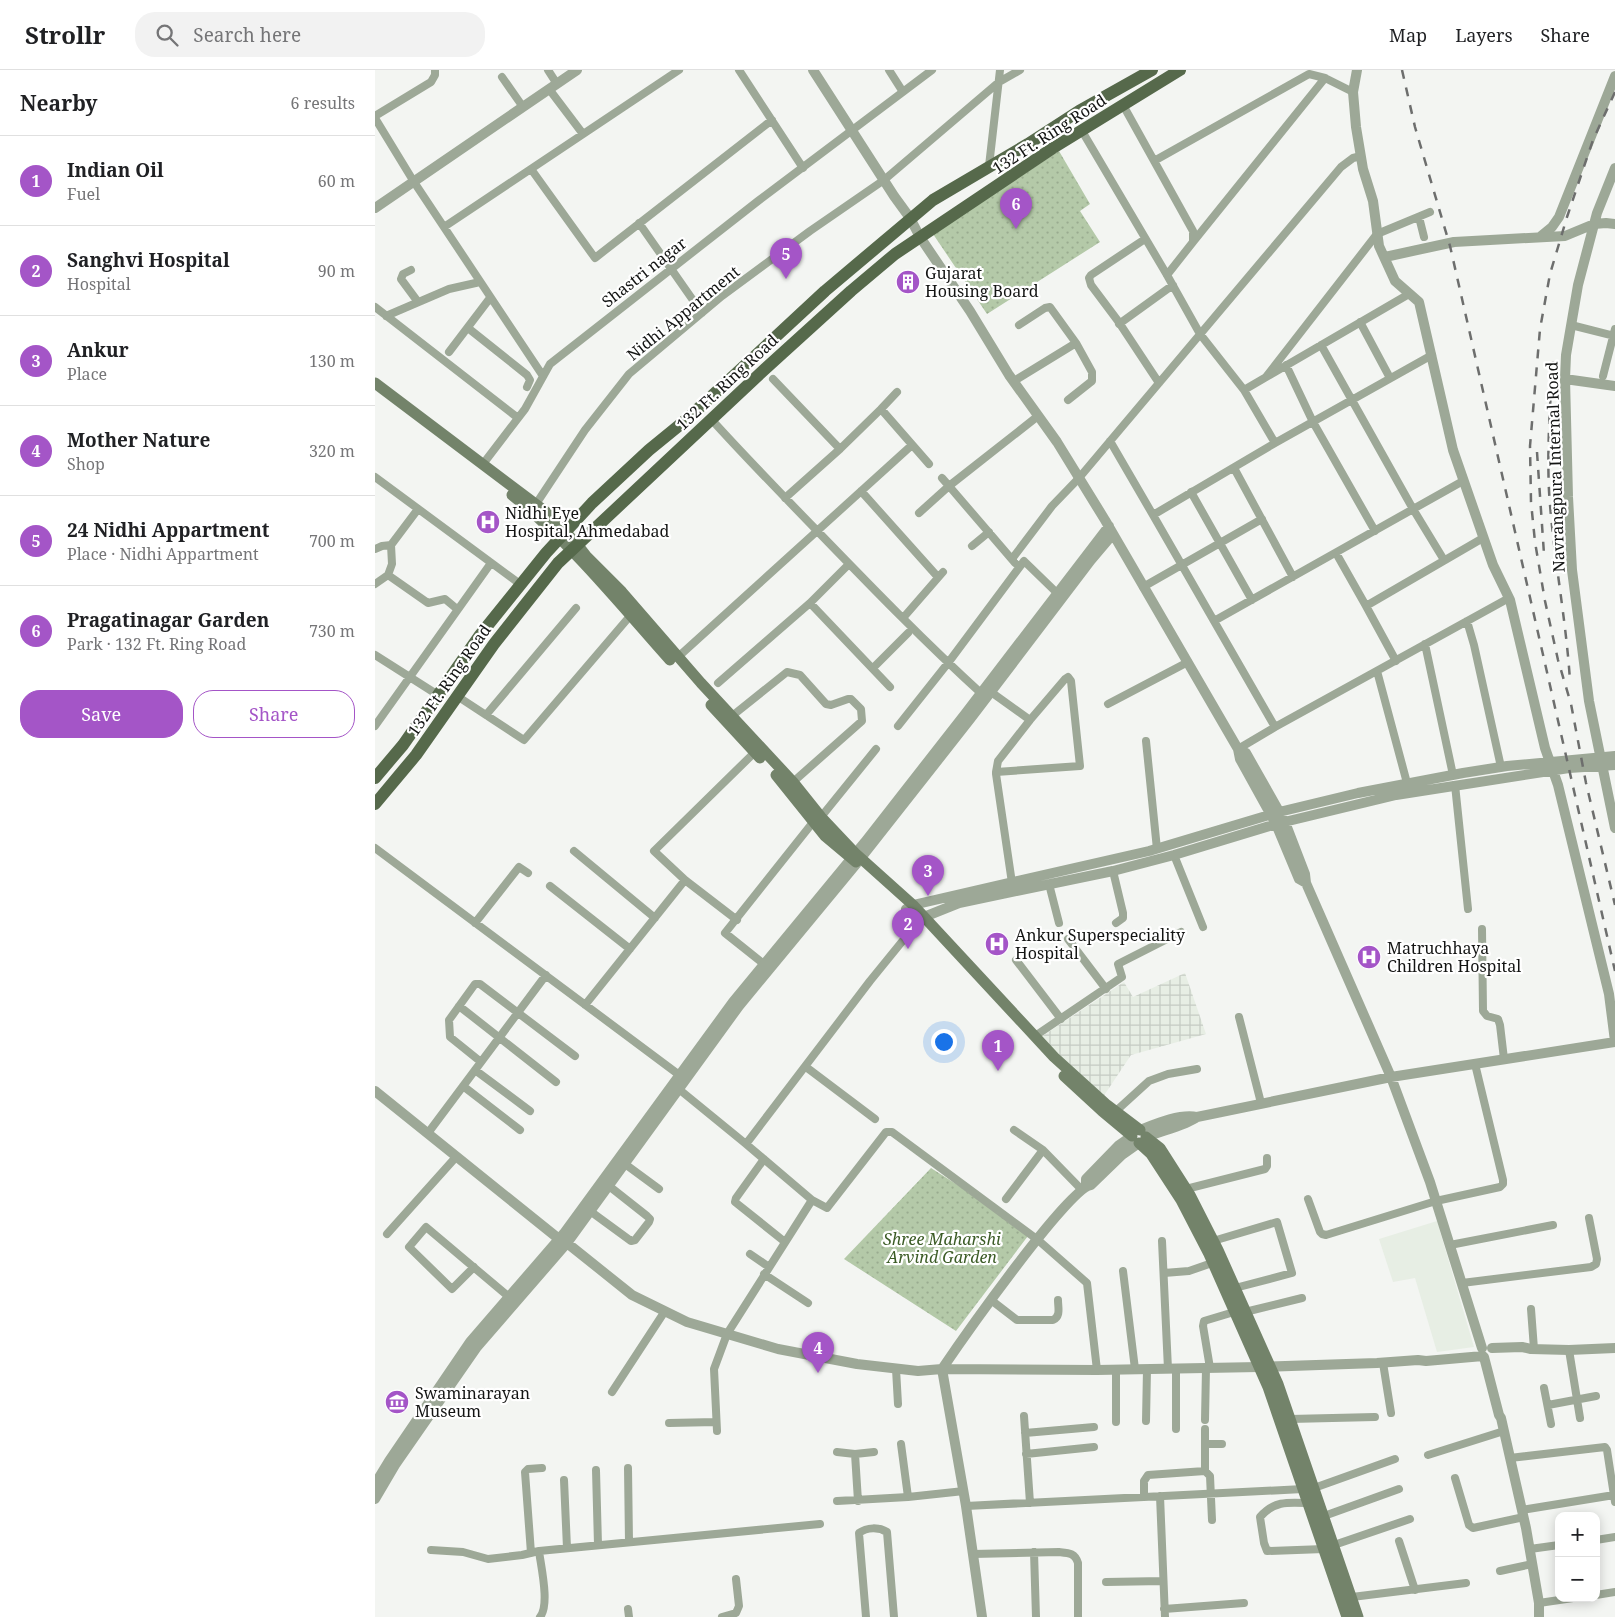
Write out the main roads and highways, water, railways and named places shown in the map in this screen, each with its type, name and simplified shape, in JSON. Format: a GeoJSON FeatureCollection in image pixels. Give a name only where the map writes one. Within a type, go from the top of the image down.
{"type":"FeatureCollection","features":[{"type":"Feature","properties":{"kind":"main road","name":"132 Ft. Ring Road"},"geometry":{"type":"LineString","coordinates":[[375,778],[379,764],[403,745],[480,634],[520,584],[593,502],[649,450],[687,420],[825,290],[933,200],[1079,111],[1152,70]]}},
{"type":"Feature","properties":{"kind":"main road","name":"132 Ft. Ring Road"},"geometry":{"type":"LineString","coordinates":[[375,804],[416,755],[513,618],[574,547],[851,291],[895,254],[920,237],[1082,130],[1180,70]]}},
{"type":"Feature","properties":{"kind":"main road"},"geometry":{"type":"LineString","coordinates":[[375,383],[546,512],[562,535]]}},
{"type":"Feature","properties":{"kind":"main road"},"geometry":{"type":"LineString","coordinates":[[375,393],[501,487],[562,535],[587,558],[622,592],[678,658],[793,782],[817,819]]}},
{"type":"Feature","properties":{"kind":"main road"},"geometry":{"type":"LineString","coordinates":[[574,547],[630,616],[817,819],[921,919],[1054,1057],[1115,1111],[1139,1136],[1181,1200],[1239,1312],[1290,1419],[1309,1488],[1307,1503],[1352,1597],[1358,1617]]}},
{"type":"Feature","properties":{"kind":"main road"},"geometry":{"type":"LineString","coordinates":[[921,919],[1049,1062],[1102,1111],[1160,1148],[1186,1189],[1213,1240],[1235,1288],[1239,1312]]}},
{"type":"Feature","properties":{"kind":"main road"},"geometry":{"type":"LineString","coordinates":[[1264,1367],[1268,1387],[1309,1488],[1324,1516],[1329,1547],[1347,1617]]}},
{"type":"Feature","properties":{"kind":"railway"},"geometry":{"type":"LineString","coordinates":[[1402,70],[1415,127],[1450,246],[1615,971]]}},
{"type":"Feature","properties":{"kind":"railway"},"geometry":{"type":"LineString","coordinates":[[1615,92],[1593,140],[1550,274],[1540,329],[1530,446],[1531,502],[1535,542],[1545,601],[1558,660],[1571,704],[1586,783],[1615,905]]}},
{"type":"Feature","properties":{"kind":"railway"},"geometry":{"type":"LineString","coordinates":[[1553,361],[1548,475],[1553,539],[1566,633],[1570,681]]}},
{"type":"Feature","properties":{"kind":"railway"},"geometry":{"type":"LineString","coordinates":[[1537,452],[1544,554]]}},
{"type":"Feature","properties":{"kind":"place","name":"Pragatinagar Garden"},"geometry":{"type":"Point","coordinates":[1016,229]}},
{"type":"Feature","properties":{"kind":"place","name":"24 Nidhi Appartment"},"geometry":{"type":"Point","coordinates":[786,279]}},
{"type":"Feature","properties":{"kind":"place","name":"Gujarat Housing Board"},"geometry":{"type":"Point","coordinates":[908,282]}},
{"type":"Feature","properties":{"kind":"place","name":"Nidhi Eye Hospital, Ahmedabad"},"geometry":{"type":"Point","coordinates":[488,522]}},
{"type":"Feature","properties":{"kind":"place","name":"Ankur"},"geometry":{"type":"Point","coordinates":[928,896]}},
{"type":"Feature","properties":{"kind":"place","name":"Ankur Superspeciality Hospital"},"geometry":{"type":"Point","coordinates":[997,944]}},
{"type":"Feature","properties":{"kind":"place","name":"Sanghvi Hospital"},"geometry":{"type":"Point","coordinates":[908,949]}},
{"type":"Feature","properties":{"kind":"place","name":"Matruchhaya Children Hospital"},"geometry":{"type":"Point","coordinates":[1369,957]}},
{"type":"Feature","properties":{"kind":"place","name":"Indian Oil"},"geometry":{"type":"Point","coordinates":[998,1071]}},
{"type":"Feature","properties":{"kind":"place","name":"Mother Nature"},"geometry":{"type":"Point","coordinates":[818,1373]}},
{"type":"Feature","properties":{"kind":"place","name":"Swaminarayan Museum"},"geometry":{"type":"Point","coordinates":[397,1402]}},
{"type":"Feature","properties":{"kind":"park label","name":"Shree Maharshi Arvind Garden"},"geometry":{"type":"Point","coordinates":[942,1248]}}]}
